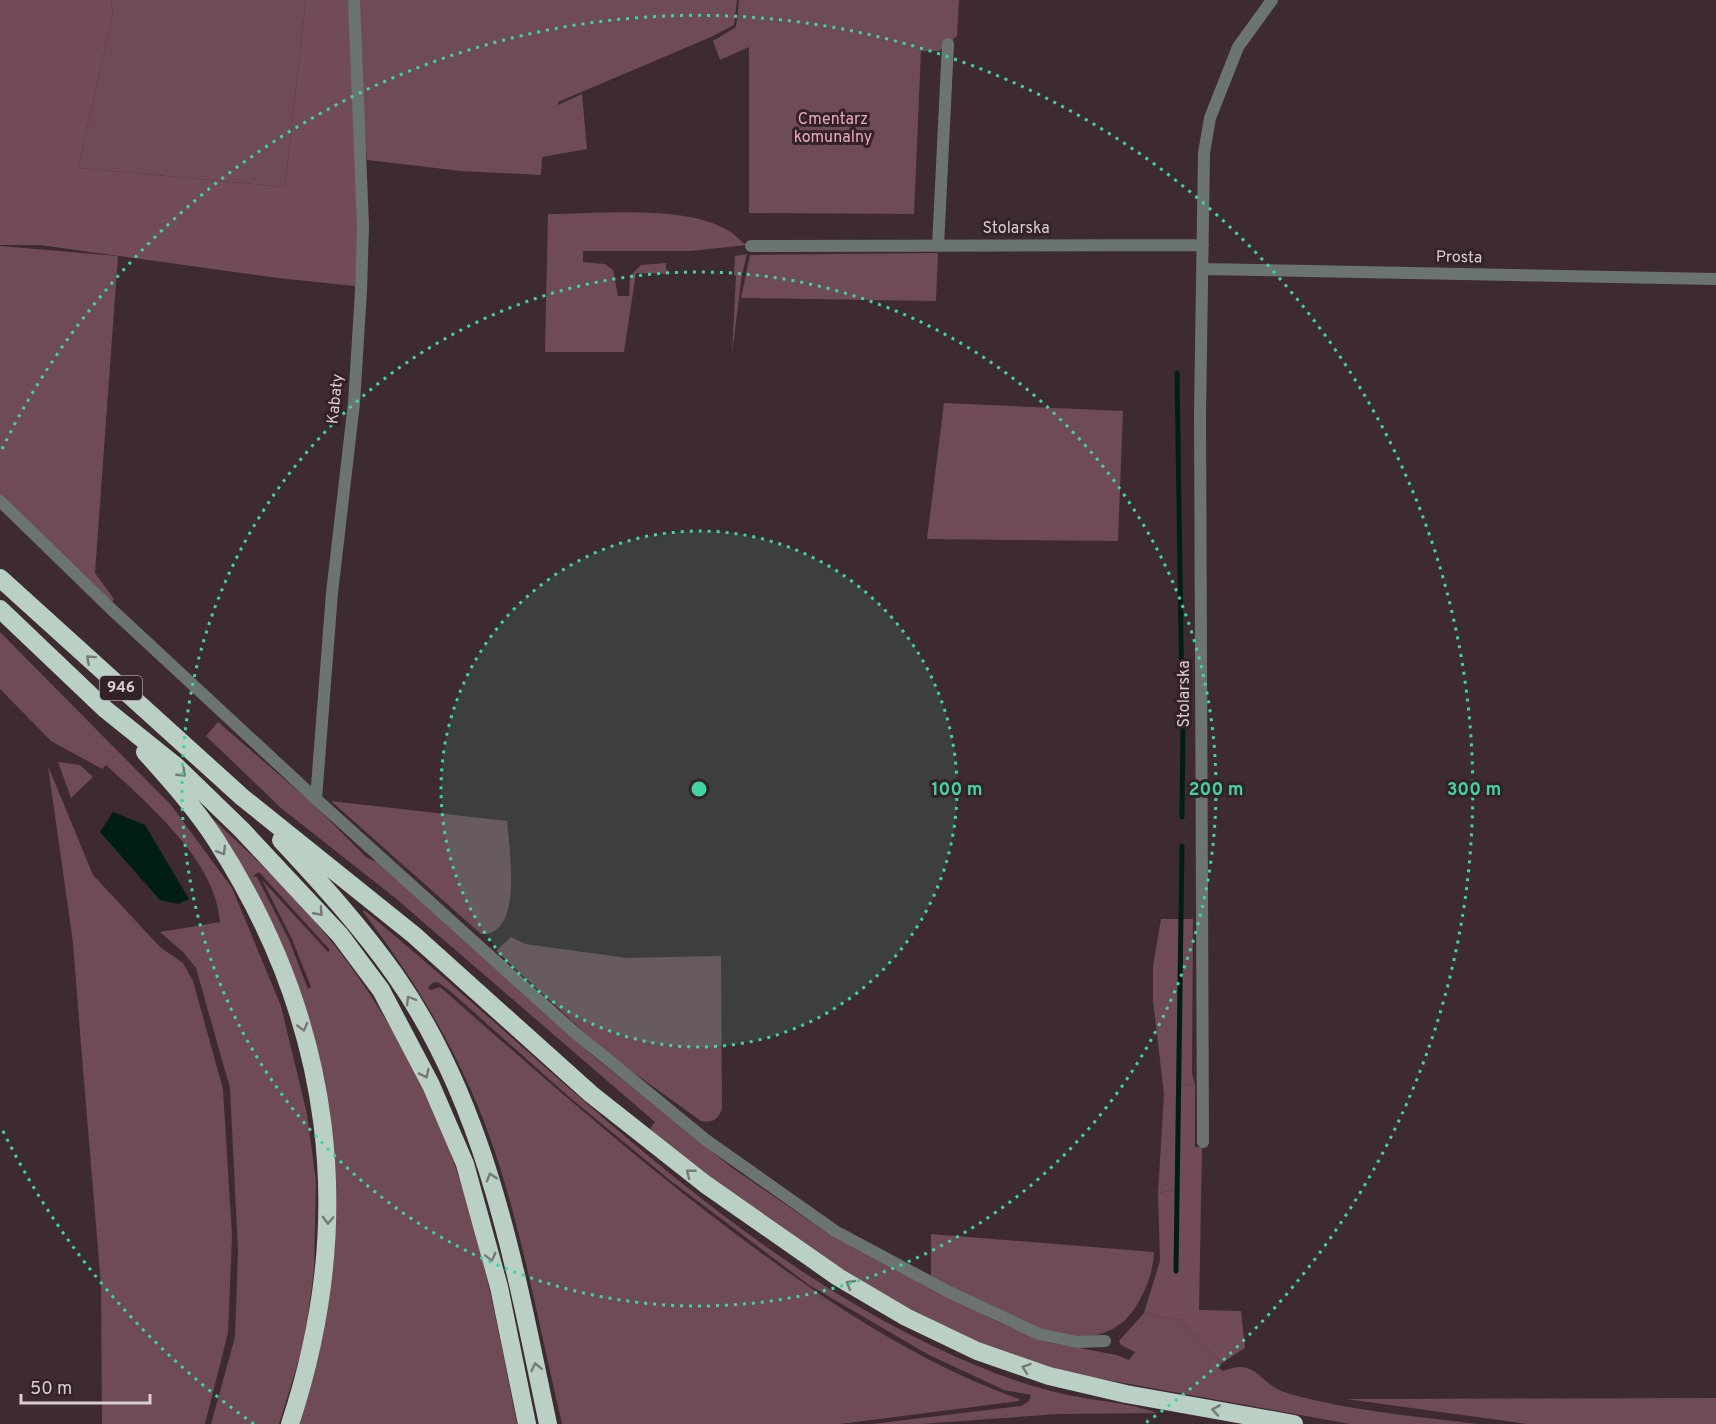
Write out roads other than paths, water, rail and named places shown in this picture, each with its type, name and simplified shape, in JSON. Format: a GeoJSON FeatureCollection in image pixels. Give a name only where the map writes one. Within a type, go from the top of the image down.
{"type":"FeatureCollection","features":[{"type":"Feature","properties":{"kind":"highway","name":"946"},"geometry":{"type":"LineString","coordinates":[[0,578],[242,797]]}},
{"type":"Feature","properties":{"kind":"highway","name":"946"},"geometry":{"type":"LineString","coordinates":[[0,609],[105,708]]}},
{"type":"Feature","properties":{"kind":"highway"},"geometry":{"type":"LineString","coordinates":[[105,708],[177,788],[215,839],[261,919],[301,1020],[323,1122],[329,1193],[328,1224],[316,1332],[290,1424]]}},
{"type":"Feature","properties":{"kind":"highway"},"geometry":{"type":"LineString","coordinates":[[105,708],[176,766],[279,868],[340,935],[381,990],[431,1085],[465,1164],[498,1287],[527,1424]]}},
{"type":"Feature","properties":{"kind":"highway"},"geometry":{"type":"LineString","coordinates":[[242,797],[355,923],[396,977],[435,1044],[466,1108],[498,1203],[548,1424]]}},
{"type":"Feature","properties":{"kind":"highway"},"geometry":{"type":"LineString","coordinates":[[242,797],[414,935],[591,1094],[713,1190],[838,1277],[906,1317],[977,1351],[1048,1376],[1126,1394],[1294,1424]]}},
{"type":"Feature","properties":{"kind":"street","name":"Kabaty"},"geometry":{"type":"LineString","coordinates":[[316,799],[334,570],[354,403],[361,291],[363,226],[354,0]]}},
{"type":"Feature","properties":{"kind":"street","name":"Stolarska"},"geometry":{"type":"LineString","coordinates":[[1203,1142],[1202,269],[1204,153],[1210,118],[1238,47],[1272,0]]}},
{"type":"Feature","properties":{"kind":"street"},"geometry":{"type":"LineString","coordinates":[[938,246],[948,44]]}},
{"type":"Feature","properties":{"kind":"street","name":"Stolarska"},"geometry":{"type":"LineString","coordinates":[[751,246],[1203,245]]}},
{"type":"Feature","properties":{"kind":"street","name":"Prosta"},"geometry":{"type":"LineString","coordinates":[[1202,269],[1716,279]]}},
{"type":"Feature","properties":{"kind":"street"},"geometry":{"type":"LineString","coordinates":[[0,501],[109,607],[316,799],[573,1031],[706,1140],[836,1231],[949,1292],[1038,1334],[1077,1341],[1105,1341]]}},
{"type":"Feature","properties":{"kind":"waterway"},"geometry":{"type":"LineString","coordinates":[[1177,373],[1182,704]]}},
{"type":"Feature","properties":{"kind":"waterway"},"geometry":{"type":"LineString","coordinates":[[1182,817],[1183,722]]}},
{"type":"Feature","properties":{"kind":"waterway"},"geometry":{"type":"LineString","coordinates":[[1176,1271],[1182,846]]}},
{"type":"Feature","properties":{"kind":"park label","name":"Cmentarz komunalny"},"geometry":{"type":"Point","coordinates":[833,129]}}]}
